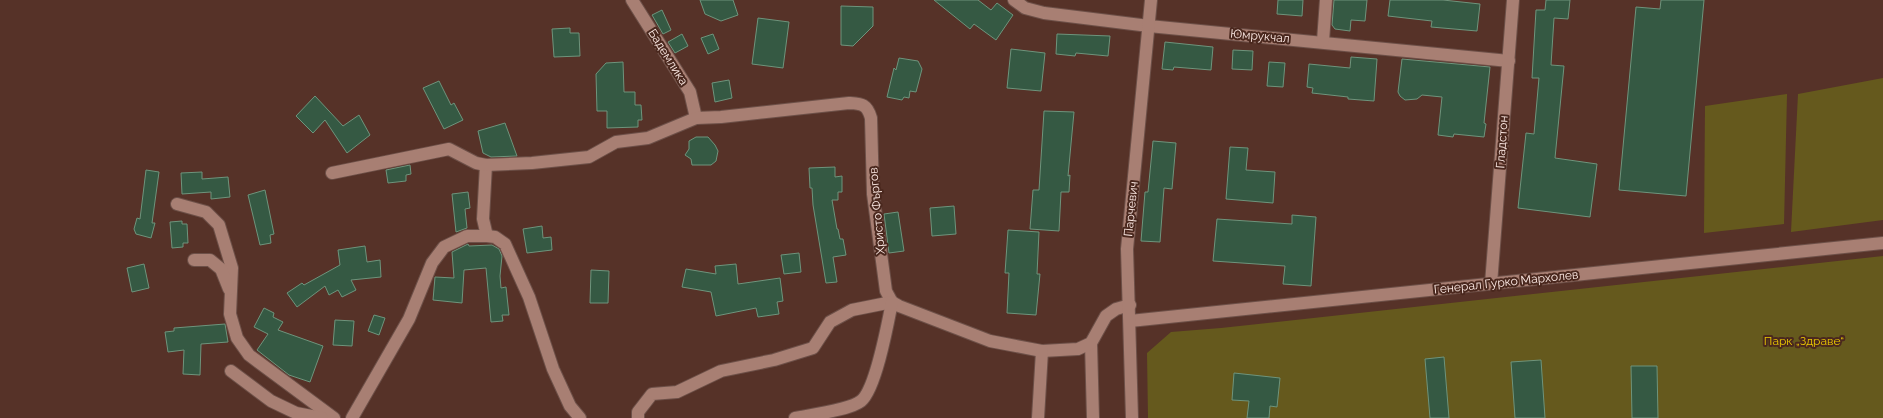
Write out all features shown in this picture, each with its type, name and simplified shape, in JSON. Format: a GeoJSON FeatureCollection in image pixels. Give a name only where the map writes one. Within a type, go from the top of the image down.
{"type":"FeatureCollection","features":[{"type":"Feature","properties":{"kind":"street","name":"Бадемлика"},"geometry":{"type":"LineString","coordinates":[[632,0],[690,92],[696,118]]}},
{"type":"Feature","properties":{"kind":"street","name":"Юмрукчал"},"geometry":{"type":"LineString","coordinates":[[1014,0],[1025,8],[1044,13],[1148,26],[1323,41],[1509,61]]}},
{"type":"Feature","properties":{"kind":"street","name":"Парчевич"},"geometry":{"type":"LineString","coordinates":[[1132,418],[1127,249],[1151,0]]}},
{"type":"Feature","properties":{"kind":"street"},"geometry":{"type":"LineString","coordinates":[[1323,41],[1326,0]]}},
{"type":"Feature","properties":{"kind":"street","name":"Гладстон"},"geometry":{"type":"LineString","coordinates":[[1491,284],[1513,0]]}},
{"type":"Feature","properties":{"kind":"street","name":"Христо Фъргов"},"geometry":{"type":"LineString","coordinates":[[696,118],[848,103],[861,104],[868,109],[872,118],[873,194],[886,291],[892,302]]}},
{"type":"Feature","properties":{"kind":"street"},"geometry":{"type":"LineString","coordinates":[[332,172],[449,150],[476,163],[486,165],[589,157],[616,142],[648,138],[696,118]]}},
{"type":"Feature","properties":{"kind":"street"},"geometry":{"type":"LineString","coordinates":[[486,165],[483,219],[487,236]]}},
{"type":"Feature","properties":{"kind":"street"},"geometry":{"type":"LineString","coordinates":[[177,204],[206,212],[220,226],[232,268],[230,314],[237,338],[249,355],[334,418]]}},
{"type":"Feature","properties":{"kind":"street"},"geometry":{"type":"LineString","coordinates":[[352,418],[409,319],[432,264],[444,247],[467,236],[495,237],[505,244],[529,297],[553,369],[570,406],[580,418]]}},
{"type":"Feature","properties":{"kind":"street","name":"Генерал Гурко Мархолев"},"geometry":{"type":"LineString","coordinates":[[1130,321],[1883,243]]}},
{"type":"Feature","properties":{"kind":"street"},"geometry":{"type":"LineString","coordinates":[[194,260],[210,260],[221,269],[231,293]]}},
{"type":"Feature","properties":{"kind":"street"},"geometry":{"type":"LineString","coordinates":[[638,418],[638,412],[652,394],[677,392],[721,371],[774,360],[813,348],[830,322],[852,310],[892,302],[990,341],[1042,351],[1078,349],[1091,342]]}},
{"type":"Feature","properties":{"kind":"street"},"geometry":{"type":"LineString","coordinates":[[795,418],[853,406],[866,396],[873,377],[892,302]]}},
{"type":"Feature","properties":{"kind":"street"},"geometry":{"type":"LineString","coordinates":[[1093,418],[1091,342],[1106,316],[1130,305]]}},
{"type":"Feature","properties":{"kind":"street"},"geometry":{"type":"LineString","coordinates":[[1038,418],[1042,351]]}},
{"type":"Feature","properties":{"kind":"street"},"geometry":{"type":"LineString","coordinates":[[231,371],[271,401],[296,413],[322,418]]}},
{"type":"Feature","properties":{"kind":"green space"},"geometry":{"type":"Polygon","coordinates":[[[1883,78],[1883,220],[1791,232],[1798,94],[1883,78]]]}},
{"type":"Feature","properties":{"kind":"green space"},"geometry":{"type":"Polygon","coordinates":[[[1787,94],[1784,224],[1704,233],[1705,106],[1787,94]]]}},
{"type":"Feature","properties":{"kind":"green space","name":"Парк „Здраве“"},"geometry":{"type":"Polygon","coordinates":[[[1883,256],[1883,418],[1148,418],[1147,353],[1171,332],[1883,256]]]}},
{"type":"Feature","properties":{"kind":"building"},"geometry":{"type":"Polygon","coordinates":[[[700,0],[733,0],[738,15],[721,21],[705,14],[700,0]]]}},
{"type":"Feature","properties":{"kind":"building"},"geometry":{"type":"Polygon","coordinates":[[[934,0],[978,0],[991,10],[997,3],[1013,15],[996,40],[974,24],[970,29],[934,0]]]}},
{"type":"Feature","properties":{"kind":"building"},"geometry":{"type":"Polygon","coordinates":[[[1278,0],[1303,0],[1302,16],[1277,14],[1278,0]]]}},
{"type":"Feature","properties":{"kind":"building"},"geometry":{"type":"Polygon","coordinates":[[[1334,0],[1367,0],[1365,21],[1351,20],[1350,31],[1335,29],[1332,25],[1334,0]]]}},
{"type":"Feature","properties":{"kind":"building"},"geometry":{"type":"Polygon","coordinates":[[[1390,0],[1443,0],[1480,4],[1477,31],[1431,27],[1432,21],[1388,16],[1390,0]]]}},
{"type":"Feature","properties":{"kind":"building"},"geometry":{"type":"Polygon","coordinates":[[[1546,0],[1570,0],[1568,19],[1554,18],[1551,65],[1564,66],[1555,158],[1597,164],[1590,217],[1518,208],[1526,133],[1534,134],[1539,78],[1532,78],[1536,10],[1545,10],[1546,0]]]}},
{"type":"Feature","properties":{"kind":"building"},"geometry":{"type":"Polygon","coordinates":[[[1661,0],[1704,0],[1686,196],[1619,190],[1636,7],[1660,9],[1661,0]]]}},
{"type":"Feature","properties":{"kind":"building"},"geometry":{"type":"Polygon","coordinates":[[[841,6],[873,7],[873,26],[853,46],[841,45],[841,6]]]}},
{"type":"Feature","properties":{"kind":"building"},"geometry":{"type":"Polygon","coordinates":[[[662,10],[671,30],[663,34],[652,15],[662,10]]]}},
{"type":"Feature","properties":{"kind":"building"},"geometry":{"type":"Polygon","coordinates":[[[758,18],[789,22],[783,68],[752,64],[758,18]]]}},
{"type":"Feature","properties":{"kind":"building"},"geometry":{"type":"Polygon","coordinates":[[[570,28],[570,33],[579,33],[580,56],[554,57],[552,29],[570,28]]]}},
{"type":"Feature","properties":{"kind":"building"},"geometry":{"type":"Polygon","coordinates":[[[682,34],[688,46],[675,53],[668,42],[682,34]]]}},
{"type":"Feature","properties":{"kind":"building"},"geometry":{"type":"Polygon","coordinates":[[[713,34],[719,49],[708,54],[701,38],[713,34]]]}},
{"type":"Feature","properties":{"kind":"building"},"geometry":{"type":"Polygon","coordinates":[[[1057,34],[1110,36],[1108,56],[1076,53],[1075,56],[1056,54],[1057,34]]]}},
{"type":"Feature","properties":{"kind":"building"},"geometry":{"type":"Polygon","coordinates":[[[1165,42],[1213,47],[1211,70],[1174,67],[1173,70],[1162,69],[1165,42]]]}},
{"type":"Feature","properties":{"kind":"building"},"geometry":{"type":"Polygon","coordinates":[[[1011,49],[1045,53],[1041,91],[1007,88],[1011,49]]]}},
{"type":"Feature","properties":{"kind":"building"},"geometry":{"type":"Polygon","coordinates":[[[1233,50],[1253,51],[1252,70],[1232,69],[1233,50]]]}},
{"type":"Feature","properties":{"kind":"building"},"geometry":{"type":"Polygon","coordinates":[[[1351,57],[1377,59],[1374,101],[1312,93],[1313,88],[1307,87],[1309,64],[1350,68],[1351,57]]]}},
{"type":"Feature","properties":{"kind":"building"},"geometry":{"type":"Polygon","coordinates":[[[899,58],[918,61],[922,69],[916,92],[910,91],[909,98],[904,97],[902,100],[887,97],[894,68],[896,70],[899,58]]]}},
{"type":"Feature","properties":{"kind":"building"},"geometry":{"type":"Polygon","coordinates":[[[1402,59],[1490,67],[1484,137],[1454,134],[1453,137],[1438,135],[1442,97],[1422,95],[1417,99],[1405,100],[1400,96],[1398,92],[1402,59]]]}},
{"type":"Feature","properties":{"kind":"building"},"geometry":{"type":"Polygon","coordinates":[[[623,62],[624,92],[635,92],[635,105],[641,105],[642,120],[638,120],[638,127],[607,128],[607,111],[597,111],[596,74],[606,63],[623,62]]]}},
{"type":"Feature","properties":{"kind":"building"},"geometry":{"type":"Polygon","coordinates":[[[1269,62],[1285,63],[1283,87],[1267,86],[1269,62]]]}},
{"type":"Feature","properties":{"kind":"building"},"geometry":{"type":"Polygon","coordinates":[[[729,80],[732,98],[715,102],[712,83],[729,80]]]}},
{"type":"Feature","properties":{"kind":"building"},"geometry":{"type":"Polygon","coordinates":[[[439,81],[451,105],[454,103],[463,120],[444,129],[423,88],[439,81]]]}},
{"type":"Feature","properties":{"kind":"building"},"geometry":{"type":"Polygon","coordinates":[[[315,96],[343,126],[359,115],[370,135],[347,153],[325,120],[313,133],[296,116],[315,96]]]}},
{"type":"Feature","properties":{"kind":"building"},"geometry":{"type":"Polygon","coordinates":[[[1044,111],[1074,112],[1068,176],[1070,175],[1069,192],[1061,192],[1059,231],[1030,229],[1033,190],[1039,190],[1044,111]]]}},
{"type":"Feature","properties":{"kind":"building"},"geometry":{"type":"Polygon","coordinates":[[[505,123],[517,156],[491,157],[483,153],[478,131],[505,123]]]}},
{"type":"Feature","properties":{"kind":"building"},"geometry":{"type":"Polygon","coordinates":[[[696,137],[708,137],[715,145],[718,151],[716,161],[711,165],[692,165],[691,159],[685,155],[689,149],[689,141],[696,137]]]}},
{"type":"Feature","properties":{"kind":"building"},"geometry":{"type":"Polygon","coordinates":[[[1153,141],[1176,143],[1172,189],[1164,188],[1160,242],[1141,241],[1145,192],[1148,192],[1153,141]]]}},
{"type":"Feature","properties":{"kind":"building"},"geometry":{"type":"Polygon","coordinates":[[[1230,147],[1248,148],[1246,170],[1275,172],[1273,203],[1226,199],[1230,147]]]}},
{"type":"Feature","properties":{"kind":"building"},"geometry":{"type":"Polygon","coordinates":[[[410,165],[411,174],[406,175],[406,181],[388,183],[386,170],[410,165]]]}},
{"type":"Feature","properties":{"kind":"building"},"geometry":{"type":"Polygon","coordinates":[[[835,167],[835,177],[842,176],[842,192],[838,192],[838,200],[832,200],[837,229],[840,239],[843,239],[846,255],[833,257],[837,282],[826,283],[812,188],[810,188],[809,168],[835,167]]]}},
{"type":"Feature","properties":{"kind":"building"},"geometry":{"type":"Polygon","coordinates":[[[146,170],[159,172],[152,223],[155,223],[151,238],[136,234],[134,229],[137,218],[140,219],[146,170]]]}},
{"type":"Feature","properties":{"kind":"building"},"geometry":{"type":"Polygon","coordinates":[[[202,172],[202,179],[228,177],[230,197],[211,199],[211,192],[182,194],[181,173],[202,172]]]}},
{"type":"Feature","properties":{"kind":"building"},"geometry":{"type":"Polygon","coordinates":[[[265,190],[274,234],[270,235],[271,243],[260,245],[248,195],[265,190]]]}},
{"type":"Feature","properties":{"kind":"building"},"geometry":{"type":"Polygon","coordinates":[[[468,192],[470,208],[465,209],[467,228],[456,232],[452,194],[468,192]]]}},
{"type":"Feature","properties":{"kind":"building"},"geometry":{"type":"Polygon","coordinates":[[[954,206],[956,234],[932,236],[930,208],[954,206]]]}},
{"type":"Feature","properties":{"kind":"building"},"geometry":{"type":"Polygon","coordinates":[[[898,212],[904,251],[889,253],[884,214],[898,212]]]}},
{"type":"Feature","properties":{"kind":"building"},"geometry":{"type":"Polygon","coordinates":[[[1292,215],[1316,217],[1311,286],[1283,284],[1285,266],[1213,261],[1217,219],[1292,224],[1292,215]]]}},
{"type":"Feature","properties":{"kind":"building"},"geometry":{"type":"Polygon","coordinates":[[[182,221],[182,224],[187,224],[188,243],[183,243],[183,247],[172,248],[170,222],[182,221]]]}},
{"type":"Feature","properties":{"kind":"building"},"geometry":{"type":"Polygon","coordinates":[[[542,226],[543,238],[551,237],[552,250],[527,253],[523,229],[542,226]]]}},
{"type":"Feature","properties":{"kind":"building"},"geometry":{"type":"Polygon","coordinates":[[[1008,230],[1039,232],[1037,274],[1040,274],[1036,315],[1007,313],[1009,273],[1005,273],[1008,230]]]}},
{"type":"Feature","properties":{"kind":"building"},"geometry":{"type":"Polygon","coordinates":[[[468,244],[469,246],[492,245],[499,249],[502,256],[501,288],[506,287],[509,315],[502,315],[503,321],[491,322],[486,268],[464,270],[462,303],[433,300],[435,277],[454,278],[452,252],[468,244]]]}},
{"type":"Feature","properties":{"kind":"building"},"geometry":{"type":"Polygon","coordinates":[[[365,246],[367,262],[380,260],[381,277],[351,280],[356,290],[342,297],[338,290],[329,295],[325,286],[297,307],[287,293],[302,283],[304,285],[340,265],[338,250],[365,246]]]}},
{"type":"Feature","properties":{"kind":"building"},"geometry":{"type":"Polygon","coordinates":[[[799,253],[801,272],[784,274],[781,255],[799,253]]]}},
{"type":"Feature","properties":{"kind":"building"},"geometry":{"type":"Polygon","coordinates":[[[144,264],[149,288],[132,292],[127,268],[144,264]]]}},
{"type":"Feature","properties":{"kind":"building"},"geometry":{"type":"Polygon","coordinates":[[[736,264],[738,284],[780,278],[783,301],[777,302],[779,314],[758,317],[756,308],[716,316],[711,292],[682,287],[686,269],[716,274],[715,266],[736,264]]]}},
{"type":"Feature","properties":{"kind":"building"},"geometry":{"type":"Polygon","coordinates":[[[591,270],[609,271],[608,303],[590,303],[591,270]]]}},
{"type":"Feature","properties":{"kind":"building"},"geometry":{"type":"Polygon","coordinates":[[[264,308],[274,313],[273,317],[283,322],[278,330],[323,346],[310,382],[289,375],[257,350],[268,334],[254,327],[264,308]]]}},
{"type":"Feature","properties":{"kind":"building"},"geometry":{"type":"Polygon","coordinates":[[[374,315],[385,318],[379,335],[368,331],[374,315]]]}},
{"type":"Feature","properties":{"kind":"building"},"geometry":{"type":"Polygon","coordinates":[[[335,320],[354,321],[352,346],[333,345],[335,320]]]}},
{"type":"Feature","properties":{"kind":"building"},"geometry":{"type":"Polygon","coordinates":[[[225,324],[228,342],[201,344],[200,375],[183,374],[184,350],[168,352],[165,332],[174,331],[174,328],[225,324]]]}},
{"type":"Feature","properties":{"kind":"building"},"geometry":{"type":"Polygon","coordinates":[[[1444,357],[1449,418],[1430,418],[1425,359],[1444,357]]]}},
{"type":"Feature","properties":{"kind":"building"},"geometry":{"type":"Polygon","coordinates":[[[1541,360],[1545,418],[1515,418],[1511,362],[1541,360]]]}},
{"type":"Feature","properties":{"kind":"building"},"geometry":{"type":"Polygon","coordinates":[[[1631,366],[1657,366],[1658,418],[1632,418],[1631,366]]]}},
{"type":"Feature","properties":{"kind":"building"},"geometry":{"type":"Polygon","coordinates":[[[1234,373],[1280,378],[1277,407],[1270,406],[1269,418],[1247,418],[1249,401],[1232,400],[1234,373]]]}}]}
